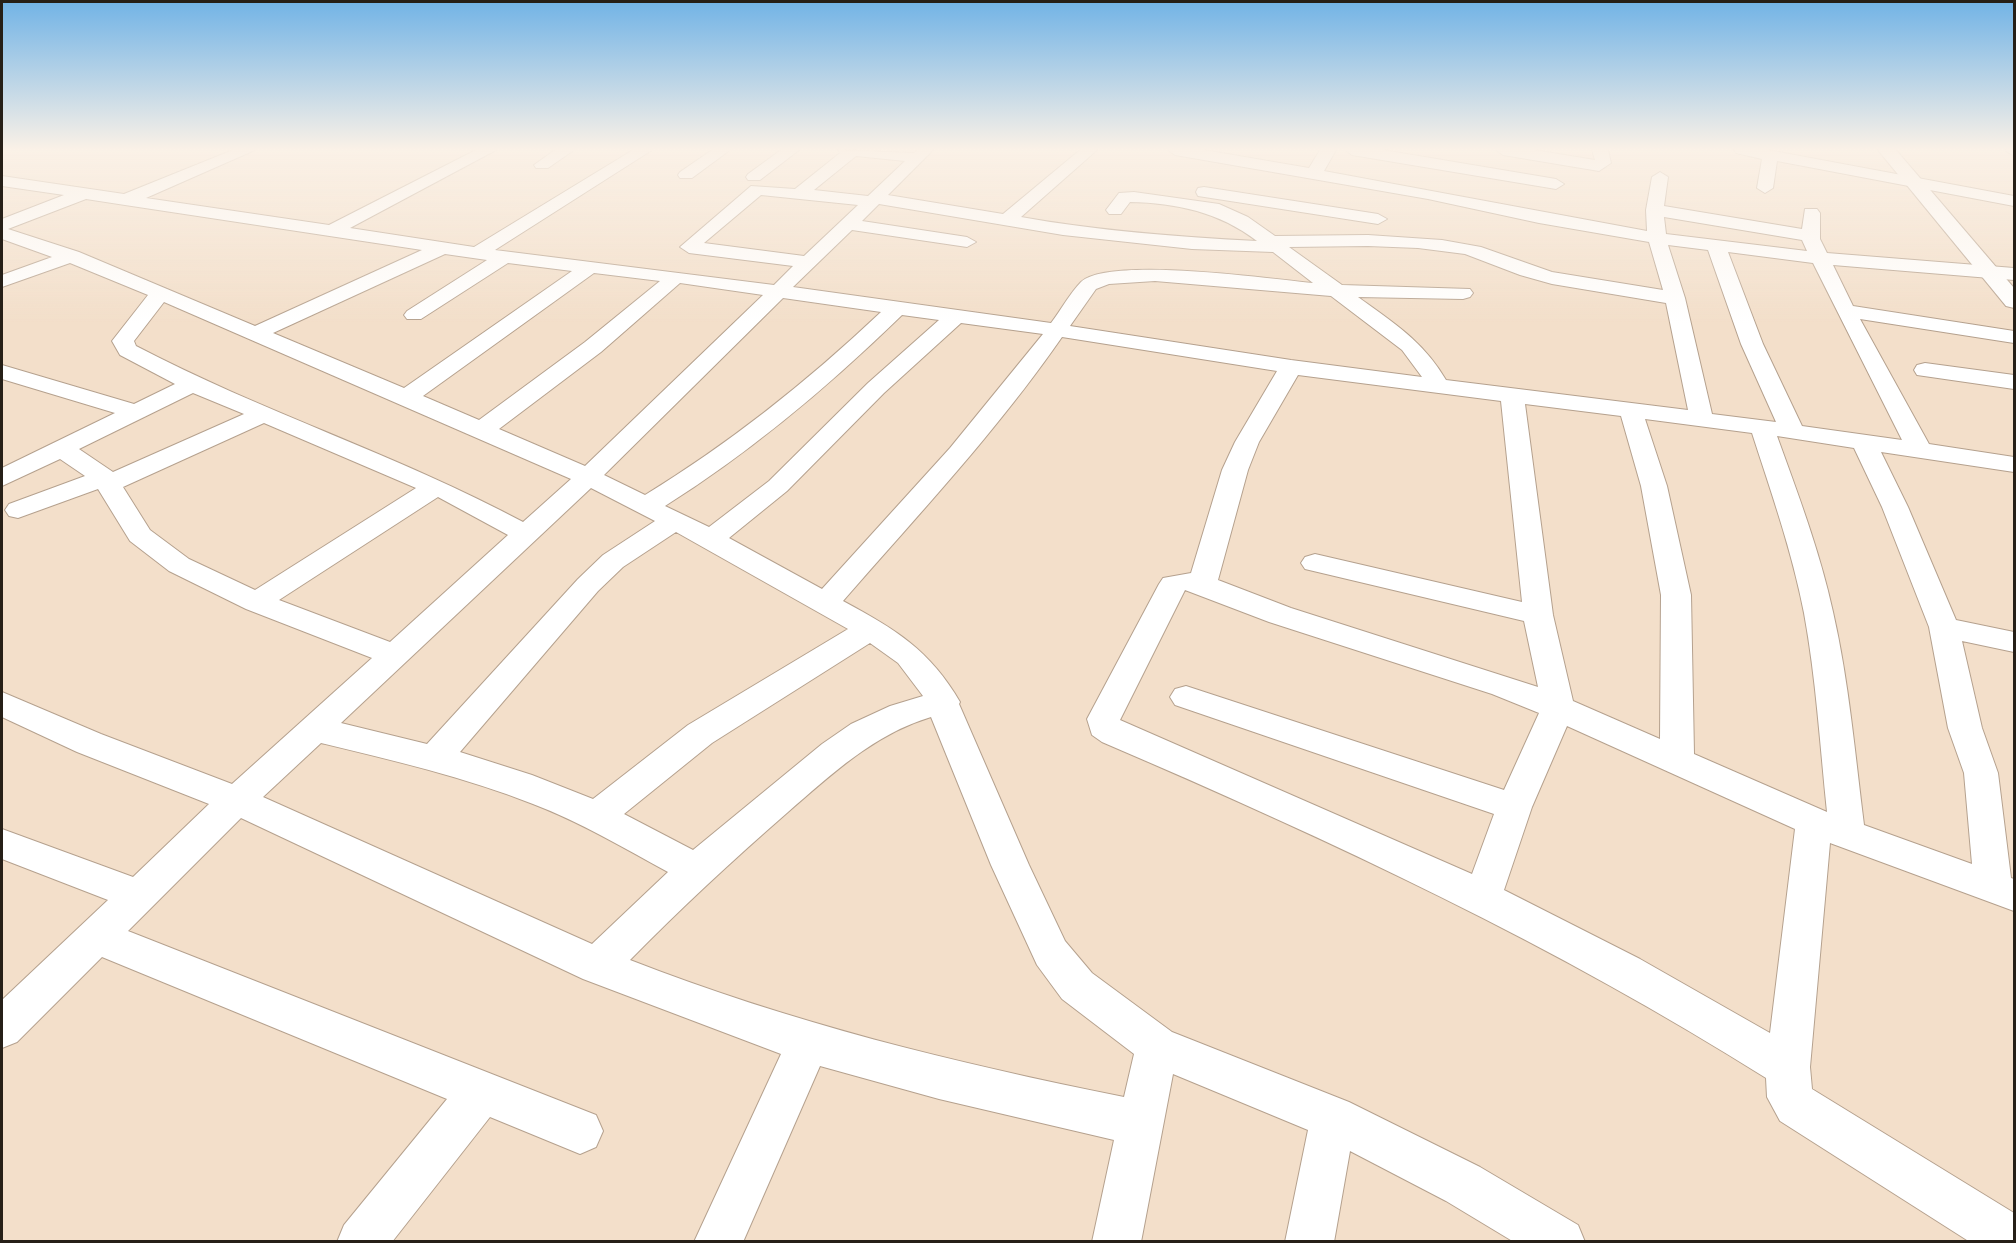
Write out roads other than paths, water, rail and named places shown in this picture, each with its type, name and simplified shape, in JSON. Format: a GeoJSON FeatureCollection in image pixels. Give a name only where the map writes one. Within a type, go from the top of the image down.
{"type":"FeatureCollection","features":[{"type":"Feature","properties":{"kind":"street"},"geometry":{"type":"LineString","coordinates":[[2,225],[47,208]]}},
{"type":"Feature","properties":{"kind":"street"},"geometry":{"type":"LineString","coordinates":[[178,208],[477,253],[676,277],[1057,330],[1291,367],[1762,427],[2014,464]]}},
{"type":"Feature","properties":{"kind":"street"},"geometry":{"type":"LineString","coordinates":[[331,231],[376,208]]}},
{"type":"Feature","properties":{"kind":"street"},"geometry":{"type":"LineString","coordinates":[[477,253],[550,208]]}},
{"type":"Feature","properties":{"kind":"street"},"geometry":{"type":"LineString","coordinates":[[736,208],[689,247],[808,262]]}},
{"type":"Feature","properties":{"kind":"street"},"geometry":{"type":"LineString","coordinates":[[2,1028],[236,801],[588,477],[864,208]]}},
{"type":"Feature","properties":{"kind":"street"},"geometry":{"type":"LineString","coordinates":[[928,208],[1063,230],[1192,243],[1273,244],[1385,241],[1449,246],[1469,250],[1557,279],[1675,298]]}},
{"type":"Feature","properties":{"kind":"street"},"geometry":{"type":"LineString","coordinates":[[1006,221],[1021,208]]}},
{"type":"Feature","properties":{"kind":"street"},"geometry":{"type":"LineString","coordinates":[[1207,208],[1229,214],[1410,345],[1423,359],[1439,387]]}},
{"type":"Feature","properties":{"kind":"street"},"geometry":{"type":"LineString","coordinates":[[1307,208],[1378,219]]}},
{"type":"Feature","properties":{"kind":"street"},"geometry":{"type":"LineString","coordinates":[[1494,208],[1550,220],[1716,246],[1820,258],[2014,274]]}},
{"type":"Feature","properties":{"kind":"street"},"geometry":{"type":"LineString","coordinates":[[1936,208],[2014,300]]}},
{"type":"Feature","properties":{"kind":"street"},"geometry":{"type":"LineString","coordinates":[[1702,420],[1675,298],[1657,238],[1655,210],[1810,236]]}},
{"type":"Feature","properties":{"kind":"street"},"geometry":{"type":"LineString","coordinates":[[1811,213],[1810,236],[1820,258],[1845,311],[1920,451]]}},
{"type":"Feature","properties":{"kind":"street"},"geometry":{"type":"LineString","coordinates":[[847,224],[967,242]]}},
{"type":"Feature","properties":{"kind":"street"},"geometry":{"type":"LineString","coordinates":[[2,232],[72,256],[406,397],[588,477],[711,539],[872,629],[909,656],[944,702],[1006,855],[1051,952],[1077,986],[1157,1046],[1334,1118],[1463,1184],[1561,1242]]}},
{"type":"Feature","properties":{"kind":"street"},"geometry":{"type":"LineString","coordinates":[[1716,246],[1752,344],[1793,432]]}},
{"type":"Feature","properties":{"kind":"street"},"geometry":{"type":"LineString","coordinates":[[254,333],[442,248]]}},
{"type":"Feature","properties":{"kind":"street"},"geometry":{"type":"LineString","coordinates":[[2,281],[72,256]]}},
{"type":"Feature","properties":{"kind":"street"},"geometry":{"type":"LineString","coordinates":[[414,315],[506,257]]}},
{"type":"Feature","properties":{"kind":"street"},"geometry":{"type":"LineString","coordinates":[[406,397],[590,267]]}},
{"type":"Feature","properties":{"kind":"street"},"geometry":{"type":"LineString","coordinates":[[826,602],[1029,369],[1089,285],[1106,278],[1155,275],[1338,291],[1462,293]]}},
{"type":"Feature","properties":{"kind":"street"},"geometry":{"type":"LineString","coordinates":[[482,430],[593,347],[676,277]]}},
{"type":"Feature","properties":{"kind":"street"},"geometry":{"type":"LineString","coordinates":[[160,293],[123,341],[128,350],[192,384],[436,487],[526,534]]}},
{"type":"Feature","properties":{"kind":"street"},"geometry":{"type":"LineString","coordinates":[[648,506],[698,475],[808,391],[896,309]]}},
{"type":"Feature","properties":{"kind":"street"},"geometry":{"type":"LineString","coordinates":[[1845,311],[2014,337]]}},
{"type":"Feature","properties":{"kind":"street"},"geometry":{"type":"LineString","coordinates":[[711,539],[778,486],[876,388],[956,316]]}},
{"type":"Feature","properties":{"kind":"street"},"geometry":{"type":"LineString","coordinates":[[1202,584],[1235,470],[1247,442],[1291,367]]}},
{"type":"Feature","properties":{"kind":"street"},"geometry":{"type":"LineString","coordinates":[[1925,370],[2014,382]]}},
{"type":"Feature","properties":{"kind":"street"},"geometry":{"type":"LineString","coordinates":[[2,372],[79,397],[136,412]]}},
{"type":"Feature","properties":{"kind":"street"},"geometry":{"type":"LineString","coordinates":[[2,478],[192,384]]}},
{"type":"Feature","properties":{"kind":"street"},"geometry":{"type":"LineString","coordinates":[[1483,896],[1514,807],[1558,708],[1538,615],[1512,396]]}},
{"type":"Feature","properties":{"kind":"street"},"geometry":{"type":"LineString","coordinates":[[1630,411],[1654,486],[1676,595],[1677,761]]}},
{"type":"Feature","properties":{"kind":"street"},"geometry":{"type":"LineString","coordinates":[[7,507],[106,481],[262,415]]}},
{"type":"Feature","properties":{"kind":"street"},"geometry":{"type":"LineString","coordinates":[[1762,427],[1792,515],[1811,582],[1832,699],[1830,828],[1788,1066],[1789,1097],[1796,1105],[2014,1241]]}},
{"type":"Feature","properties":{"kind":"street"},"geometry":{"type":"LineString","coordinates":[[1864,442],[1895,507],[1944,627],[1965,728],[1981,773],[2004,891]]}},
{"type":"Feature","properties":{"kind":"street"},"geometry":{"type":"LineString","coordinates":[[63,449],[106,481],[140,535],[179,565],[256,602],[394,655]]}},
{"type":"Feature","properties":{"kind":"street"},"geometry":{"type":"LineString","coordinates":[[256,602],[436,487]]}},
{"type":"Feature","properties":{"kind":"street"},"geometry":{"type":"LineString","coordinates":[[434,759],[588,585],[613,561],[675,520]]}},
{"type":"Feature","properties":{"kind":"street"},"geometry":{"type":"LineString","coordinates":[[1315,562],[1538,615]]}},
{"type":"Feature","properties":{"kind":"street"},"geometry":{"type":"LineString","coordinates":[[1788,1066],[1730,1030],[1483,896],[1114,733],[1104,726],[1103,719],[1173,584],[1185,581],[1202,584],[1280,615],[1503,686],[1830,828],[2004,891]]}},
{"type":"Feature","properties":{"kind":"street"},"geometry":{"type":"LineString","coordinates":[[1944,627],[2014,642]]}},
{"type":"Feature","properties":{"kind":"street"},"geometry":{"type":"LineString","coordinates":[[597,817],[640,779],[700,734],[872,629]]}},
{"type":"Feature","properties":{"kind":"street"},"geometry":{"type":"LineString","coordinates":[[1186,697],[1514,807]]}},
{"type":"Feature","properties":{"kind":"street"},"geometry":{"type":"LineString","coordinates":[[597,966],[696,869],[834,753],[863,733],[902,714],[944,702]]}},
{"type":"Feature","properties":{"kind":"street"},"geometry":{"type":"LineString","coordinates":[[2,703],[236,801],[597,966],[740,1020],[809,1042],[1022,1098],[1142,1123]]}},
{"type":"Feature","properties":{"kind":"street"},"geometry":{"type":"LineString","coordinates":[[314,729],[434,759],[547,795],[597,817],[696,869]]}},
{"type":"Feature","properties":{"kind":"street"},"geometry":{"type":"LineString","coordinates":[[2,844],[137,895]]}},
{"type":"Feature","properties":{"kind":"street"},"geometry":{"type":"LineString","coordinates":[[97,937],[580,1131]]}},
{"type":"Feature","properties":{"kind":"street"},"geometry":{"type":"LineString","coordinates":[[718,1242],[809,1042]]}},
{"type":"Feature","properties":{"kind":"street"},"geometry":{"type":"LineString","coordinates":[[1116,1242],[1157,1046]]}},
{"type":"Feature","properties":{"kind":"street"},"geometry":{"type":"LineString","coordinates":[[361,1242],[481,1092]]}},
{"type":"Feature","properties":{"kind":"street"},"geometry":{"type":"LineString","coordinates":[[1309,1242],[1334,1118]]}}]}
